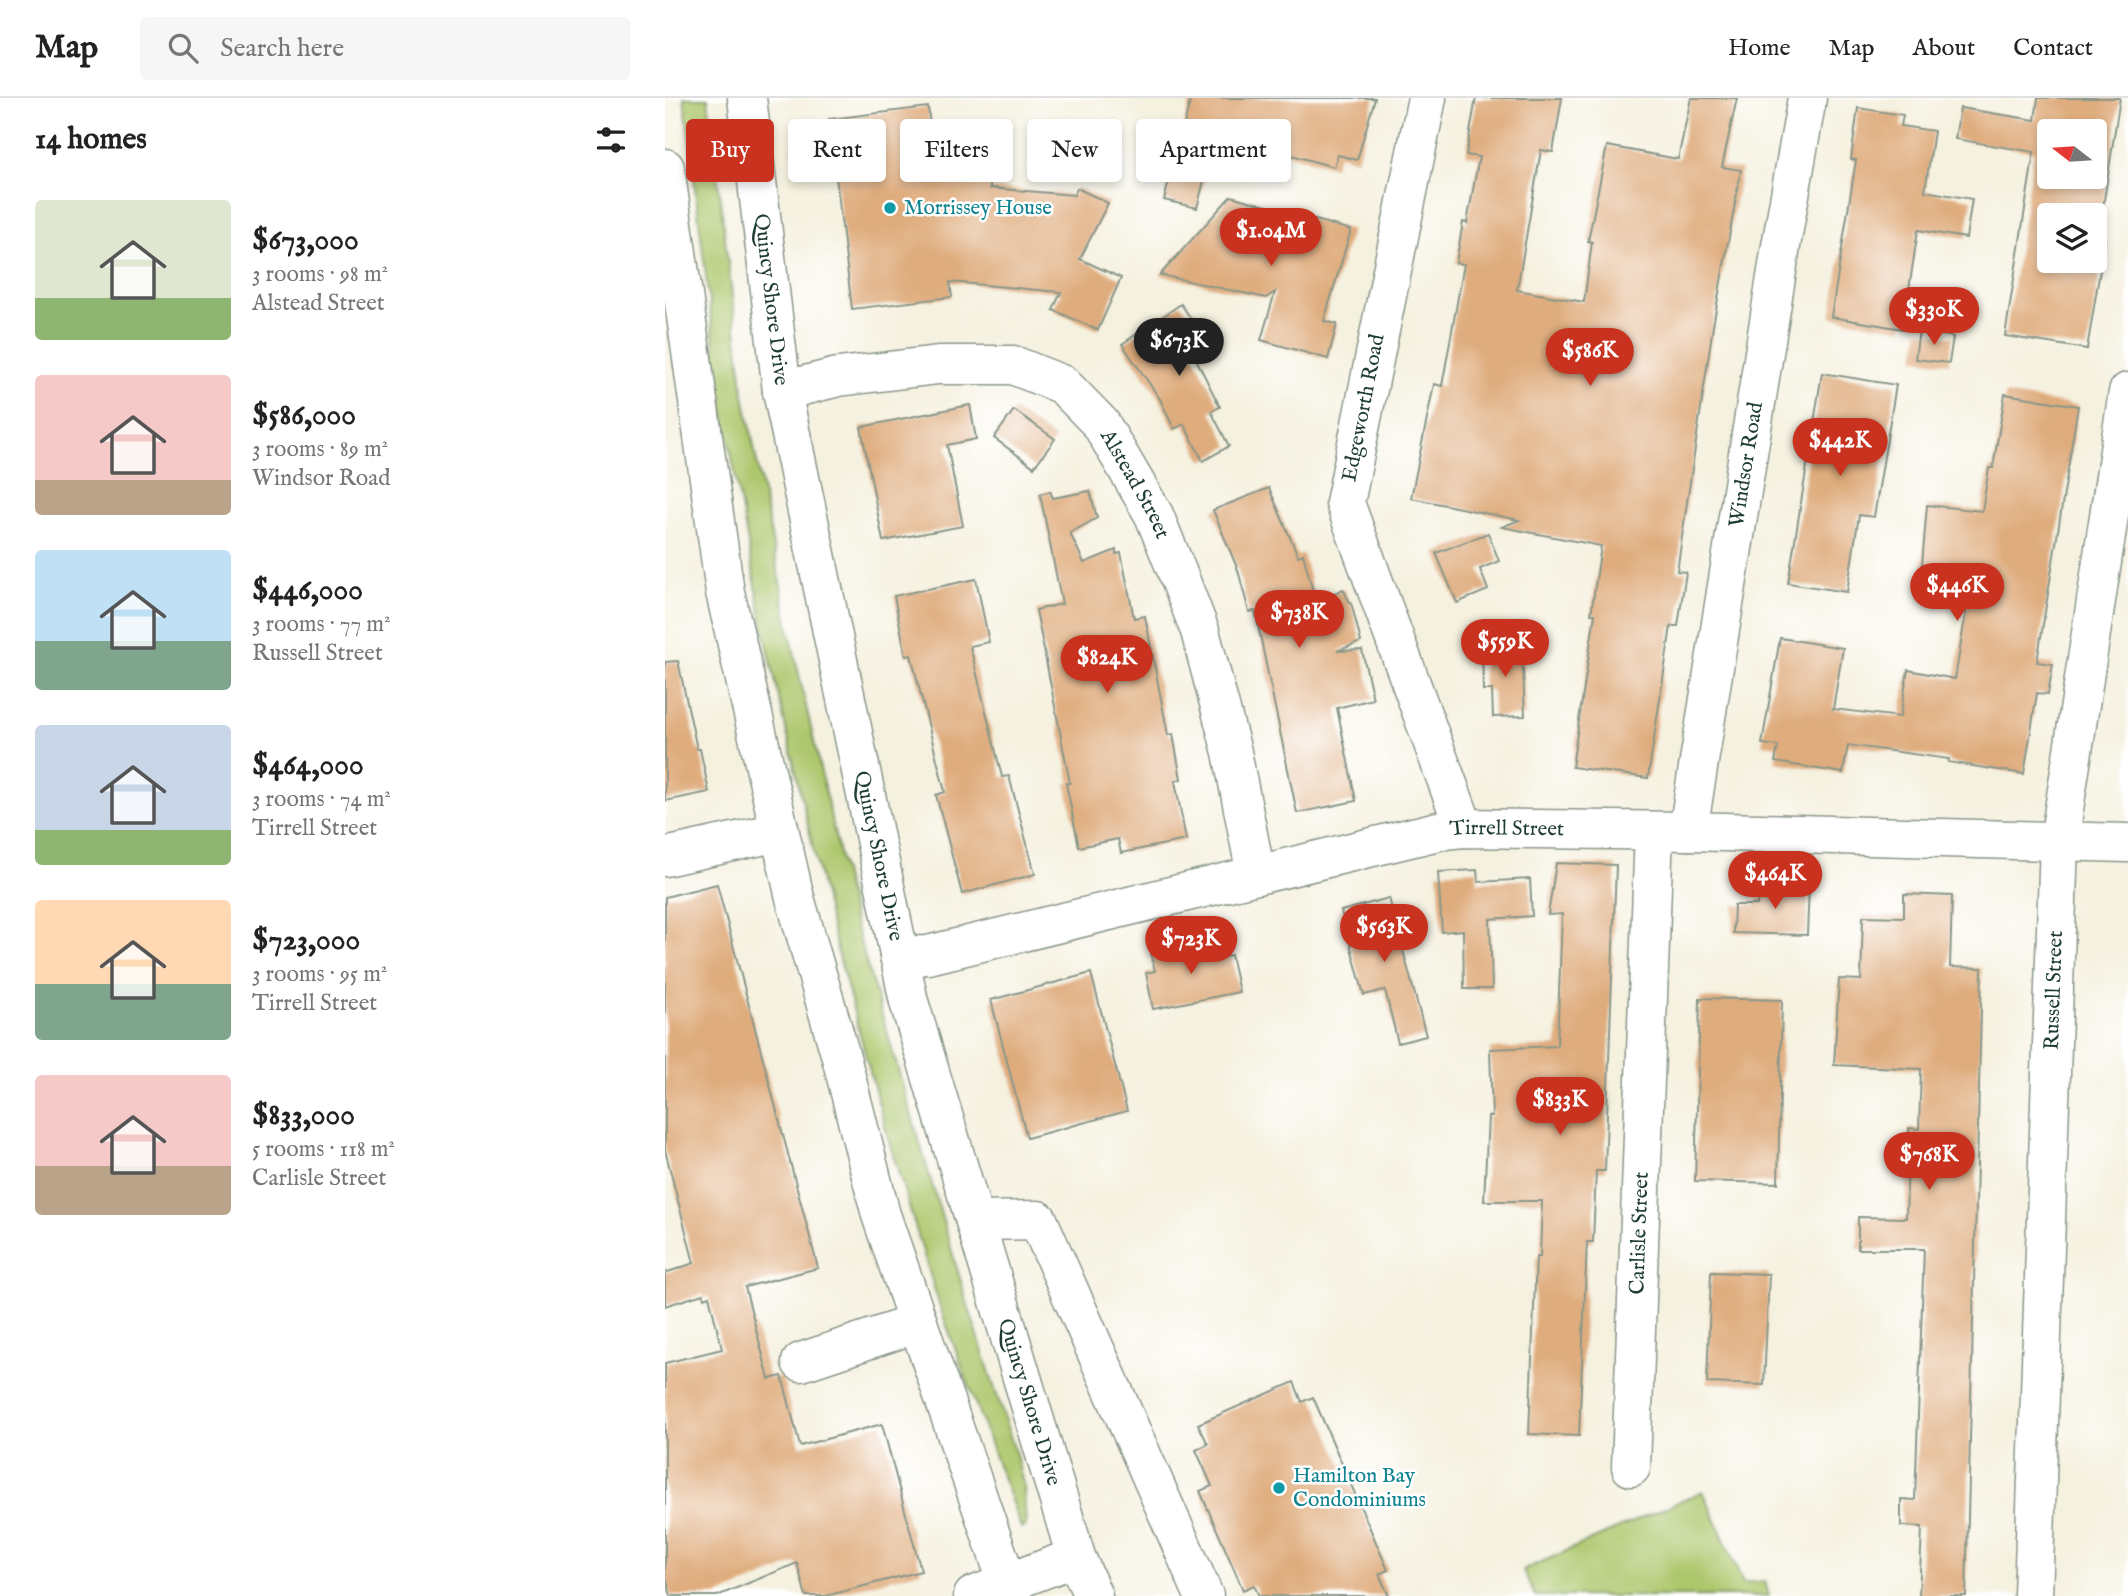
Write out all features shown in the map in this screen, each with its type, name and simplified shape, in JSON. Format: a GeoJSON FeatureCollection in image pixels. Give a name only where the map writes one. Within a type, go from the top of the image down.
{"type":"FeatureCollection","features":[{"type":"Feature","properties":{"kind":"street","name":"Quincy Shore Drive"},"geometry":{"type":"LineString","coordinates":[[747,98],[782,391],[909,1002],[1076,1557],[1093,1596]]}},
{"type":"Feature","properties":{"kind":"street","name":"Edgeworth Road"},"geometry":{"type":"LineString","coordinates":[[1427,98],[1345,503],[1464,828]]}},
{"type":"Feature","properties":{"kind":"street","name":"Windsor Road"},"geometry":{"type":"LineString","coordinates":[[1671,831],[1807,98]]}},
{"type":"Feature","properties":{"kind":"street"},"geometry":{"type":"LineString","coordinates":[[665,168],[725,592],[795,898],[841,1057],[881,1215],[918,1323],[997,1592],[1076,1557]]}},
{"type":"Feature","properties":{"kind":"street","name":"Alstead Street"},"geometry":{"type":"LineString","coordinates":[[782,391],[838,377],[938,365],[1013,365],[1063,385],[1101,424],[1154,515],[1200,631],[1232,752],[1256,875]]}},
{"type":"Feature","properties":{"kind":"street","name":"Russell Street"},"geometry":{"type":"LineString","coordinates":[[2033,1596],[2059,842],[2128,392]]}},
{"type":"Feature","properties":{"kind":"street","name":"Tirrell Street"},"geometry":{"type":"LineString","coordinates":[[899,957],[928,955],[1438,831],[1464,828],[2128,843]]}},
{"type":"Feature","properties":{"kind":"street","name":"Carlisle Street"},"geometry":{"type":"LineString","coordinates":[[1631,1467],[1671,831]]}},
{"type":"Feature","properties":{"kind":"street"},"geometry":{"type":"LineString","coordinates":[[665,857],[779,832]]}},
{"type":"Feature","properties":{"kind":"street"},"geometry":{"type":"LineString","coordinates":[[975,1221],[1038,1220],[1204,1596]]}},
{"type":"Feature","properties":{"kind":"street"},"geometry":{"type":"LineString","coordinates":[[801,1362],[918,1323]]}},
{"type":"Feature","properties":{"kind":"green space"},"geometry":{"type":"Polygon","coordinates":[[[684,98],[708,98],[711,119],[687,119],[684,98]]]}},
{"type":"Feature","properties":{"kind":"green space"},"geometry":{"type":"Polygon","coordinates":[[[694,182],[718,182],[744,395],[790,634],[854,921],[966,1299],[1016,1455],[1024,1488],[1026,1526],[1021,1528],[940,1307],[888,1138],[831,927],[766,640],[721,399],[694,182]]]}},
{"type":"Feature","properties":{"kind":"green space"},"geometry":{"type":"Polygon","coordinates":[[[1703,1491],[1743,1583],[1765,1581],[1769,1596],[1535,1596],[1523,1570],[1703,1491]]]}},
{"type":"Feature","properties":{"kind":"building"},"geometry":{"type":"Polygon","coordinates":[[[1191,98],[1375,98],[1357,160],[1338,155],[1334,167],[1291,155],[1291,119],[1185,119],[1191,98]]]}},
{"type":"Feature","properties":{"kind":"building"},"geometry":{"type":"Polygon","coordinates":[[[1476,98],[1562,98],[1553,152],[1541,150],[1517,290],[1584,302],[1592,242],[1588,241],[1607,146],[1678,159],[1691,98],[1737,98],[1722,167],[1741,170],[1713,326],[1677,571],[1686,572],[1678,626],[1671,626],[1648,778],[1572,767],[1595,614],[1591,614],[1601,546],[1502,527],[1519,520],[1411,498],[1434,384],[1442,386],[1464,264],[1456,263],[1463,222],[1467,223],[1479,157],[1466,155],[1476,98]]]}},
{"type":"Feature","properties":{"kind":"building"},"geometry":{"type":"Polygon","coordinates":[[[2038,98],[2120,98],[2107,181],[2107,119],[2037,119],[2037,189],[2106,189],[2104,203],[2037,203],[2037,273],[2100,273],[2087,349],[2005,336],[2034,152],[1955,139],[1960,108],[2035,120],[2038,98]]]}},
{"type":"Feature","properties":{"kind":"building"},"geometry":{"type":"Polygon","coordinates":[[[928,107],[929,119],[900,119],[900,182],[990,182],[990,188],[1074,195],[1077,188],[1108,203],[1080,259],[1121,278],[1098,330],[1053,310],[1061,292],[950,282],[952,297],[852,309],[837,182],[886,182],[886,119],[829,119],[928,107]]]}},
{"type":"Feature","properties":{"kind":"building"},"geometry":{"type":"Polygon","coordinates":[[[1858,108],[1903,115],[1901,126],[1934,131],[1925,191],[1972,199],[1966,238],[1918,230],[1903,329],[1831,317],[1856,160],[1851,159],[1858,108]]]}},
{"type":"Feature","properties":{"kind":"building"},"geometry":{"type":"Polygon","coordinates":[[[1169,182],[1204,182],[1197,208],[1164,200],[1169,182]]]}},
{"type":"Feature","properties":{"kind":"building"},"geometry":{"type":"Polygon","coordinates":[[[1231,196],[1351,230],[1324,321],[1337,324],[1328,359],[1261,340],[1275,292],[1266,298],[1160,275],[1231,196]]]}},
{"type":"Feature","properties":{"kind":"building"},"geometry":{"type":"Polygon","coordinates":[[[1181,304],[1205,339],[1191,349],[1220,407],[1211,411],[1229,446],[1203,461],[1184,424],[1174,429],[1160,399],[1122,344],[1181,304]]]}},
{"type":"Feature","properties":{"kind":"building"},"geometry":{"type":"Polygon","coordinates":[[[1919,330],[1953,337],[1949,363],[1915,359],[1919,330]]]}},
{"type":"Feature","properties":{"kind":"building"},"geometry":{"type":"Polygon","coordinates":[[[1822,373],[1896,385],[1874,517],[1859,515],[1847,592],[1788,583],[1822,373]]]}},
{"type":"Feature","properties":{"kind":"building"},"geometry":{"type":"Polygon","coordinates":[[[2005,394],[2078,406],[2037,662],[2053,664],[2048,694],[2037,693],[2024,774],[1948,762],[1949,759],[1848,745],[1843,773],[1775,762],[1778,746],[1762,744],[1780,638],[1843,648],[1833,709],[1900,717],[1908,670],[1955,679],[1973,569],[1922,565],[1927,505],[1982,511],[1989,468],[1993,468],[2005,394]]]}},
{"type":"Feature","properties":{"kind":"building"},"geometry":{"type":"Polygon","coordinates":[[[970,405],[976,439],[947,445],[963,526],[883,541],[861,427],[970,405]]]}},
{"type":"Feature","properties":{"kind":"building"},"geometry":{"type":"Polygon","coordinates":[[[1014,410],[1055,439],[1034,467],[994,438],[1014,410]]]}},
{"type":"Feature","properties":{"kind":"building"},"geometry":{"type":"Polygon","coordinates":[[[1269,488],[1298,556],[1303,554],[1316,602],[1343,589],[1352,606],[1361,642],[1337,651],[1362,650],[1373,699],[1337,708],[1356,801],[1297,813],[1255,611],[1249,612],[1238,570],[1213,510],[1269,488]]]}},
{"type":"Feature","properties":{"kind":"building"},"geometry":{"type":"Polygon","coordinates":[[[1050,491],[1053,498],[1090,491],[1097,518],[1070,533],[1084,563],[1116,550],[1116,554],[1121,553],[1134,618],[1145,616],[1168,735],[1173,734],[1181,779],[1175,781],[1186,840],[1121,853],[1118,839],[1079,847],[1066,783],[1070,783],[1036,610],[1062,604],[1040,494],[1050,491]]]}},
{"type":"Feature","properties":{"kind":"building"},"geometry":{"type":"Polygon","coordinates":[[[1488,533],[1499,561],[1480,569],[1488,590],[1457,603],[1436,553],[1488,533]]]}},
{"type":"Feature","properties":{"kind":"building"},"geometry":{"type":"Polygon","coordinates":[[[976,579],[989,642],[970,646],[1002,777],[1009,776],[1035,874],[962,894],[936,795],[945,792],[911,655],[906,656],[894,596],[976,579]]]}},
{"type":"Feature","properties":{"kind":"building"},"geometry":{"type":"Polygon","coordinates":[[[1522,644],[1525,716],[1493,717],[1492,690],[1483,690],[1482,645],[1522,644]]]}},
{"type":"Feature","properties":{"kind":"building"},"geometry":{"type":"Polygon","coordinates":[[[678,661],[709,792],[665,801],[665,662],[678,661]]]}},
{"type":"Feature","properties":{"kind":"building"},"geometry":{"type":"Polygon","coordinates":[[[1556,863],[1616,865],[1605,1171],[1596,1171],[1593,1242],[1587,1242],[1579,1436],[1529,1434],[1536,1257],[1540,1257],[1542,1201],[1484,1201],[1488,1116],[1492,1116],[1490,1049],[1557,1046],[1562,914],[1548,915],[1556,863]]]}},
{"type":"Feature","properties":{"kind":"building"},"geometry":{"type":"Polygon","coordinates":[[[1477,870],[1478,882],[1530,879],[1532,916],[1490,919],[1492,989],[1464,989],[1463,930],[1442,932],[1438,872],[1477,870]]]}},
{"type":"Feature","properties":{"kind":"building"},"geometry":{"type":"Polygon","coordinates":[[[717,884],[818,1268],[745,1287],[769,1379],[782,1376],[800,1446],[882,1424],[921,1571],[826,1596],[806,1596],[797,1563],[717,1596],[671,1596],[665,1573],[665,1363],[722,1349],[709,1296],[704,1298],[703,1294],[665,1306],[665,1273],[694,1263],[665,1150],[665,897],[717,884]]]}},
{"type":"Feature","properties":{"kind":"building"},"geometry":{"type":"Polygon","coordinates":[[[1758,884],[1809,885],[1807,935],[1733,933],[1734,905],[1757,905],[1758,884]]]}},
{"type":"Feature","properties":{"kind":"building"},"geometry":{"type":"Polygon","coordinates":[[[1904,894],[1952,896],[1950,967],[1982,968],[1966,1596],[1919,1596],[1922,1527],[1901,1526],[1901,1499],[1915,1500],[1924,1249],[1858,1249],[1858,1217],[1906,1218],[1909,1128],[1919,1129],[1921,1069],[1834,1065],[1839,979],[1861,980],[1863,916],[1904,917],[1904,894]]]}},
{"type":"Feature","properties":{"kind":"building"},"geometry":{"type":"Polygon","coordinates":[[[1389,898],[1426,1036],[1398,1043],[1385,990],[1364,995],[1341,911],[1389,898]]]}},
{"type":"Feature","properties":{"kind":"building"},"geometry":{"type":"Polygon","coordinates":[[[1219,942],[1222,957],[1231,955],[1239,992],[1153,1009],[1146,973],[1155,971],[1151,954],[1219,942]]]}},
{"type":"Feature","properties":{"kind":"building"},"geometry":{"type":"Polygon","coordinates":[[[1091,973],[1127,1111],[1027,1138],[991,1000],[1091,973]]]}},
{"type":"Feature","properties":{"kind":"building"},"geometry":{"type":"Polygon","coordinates":[[[1700,998],[1782,1000],[1778,1183],[1695,1181],[1700,998]]]}},
{"type":"Feature","properties":{"kind":"building"},"geometry":{"type":"Polygon","coordinates":[[[1711,1272],[1769,1274],[1764,1385],[1707,1383],[1711,1272]]]}},
{"type":"Feature","properties":{"kind":"building","name":"Hamilton Bay Condominiums"},"geometry":{"type":"Polygon","coordinates":[[[1294,1382],[1302,1402],[1313,1397],[1388,1570],[1379,1574],[1389,1596],[1259,1596],[1254,1585],[1243,1590],[1200,1491],[1212,1486],[1196,1450],[1208,1444],[1198,1424],[1294,1382]]]}},
{"type":"Feature","properties":{"kind":"place","name":"Morrissey House"},"geometry":{"type":"Point","coordinates":[890,208]}},
{"type":"Feature","properties":{"kind":"place","name":"Hamilton Bay Condominiums"},"geometry":{"type":"Point","coordinates":[1279,1488]}}]}
